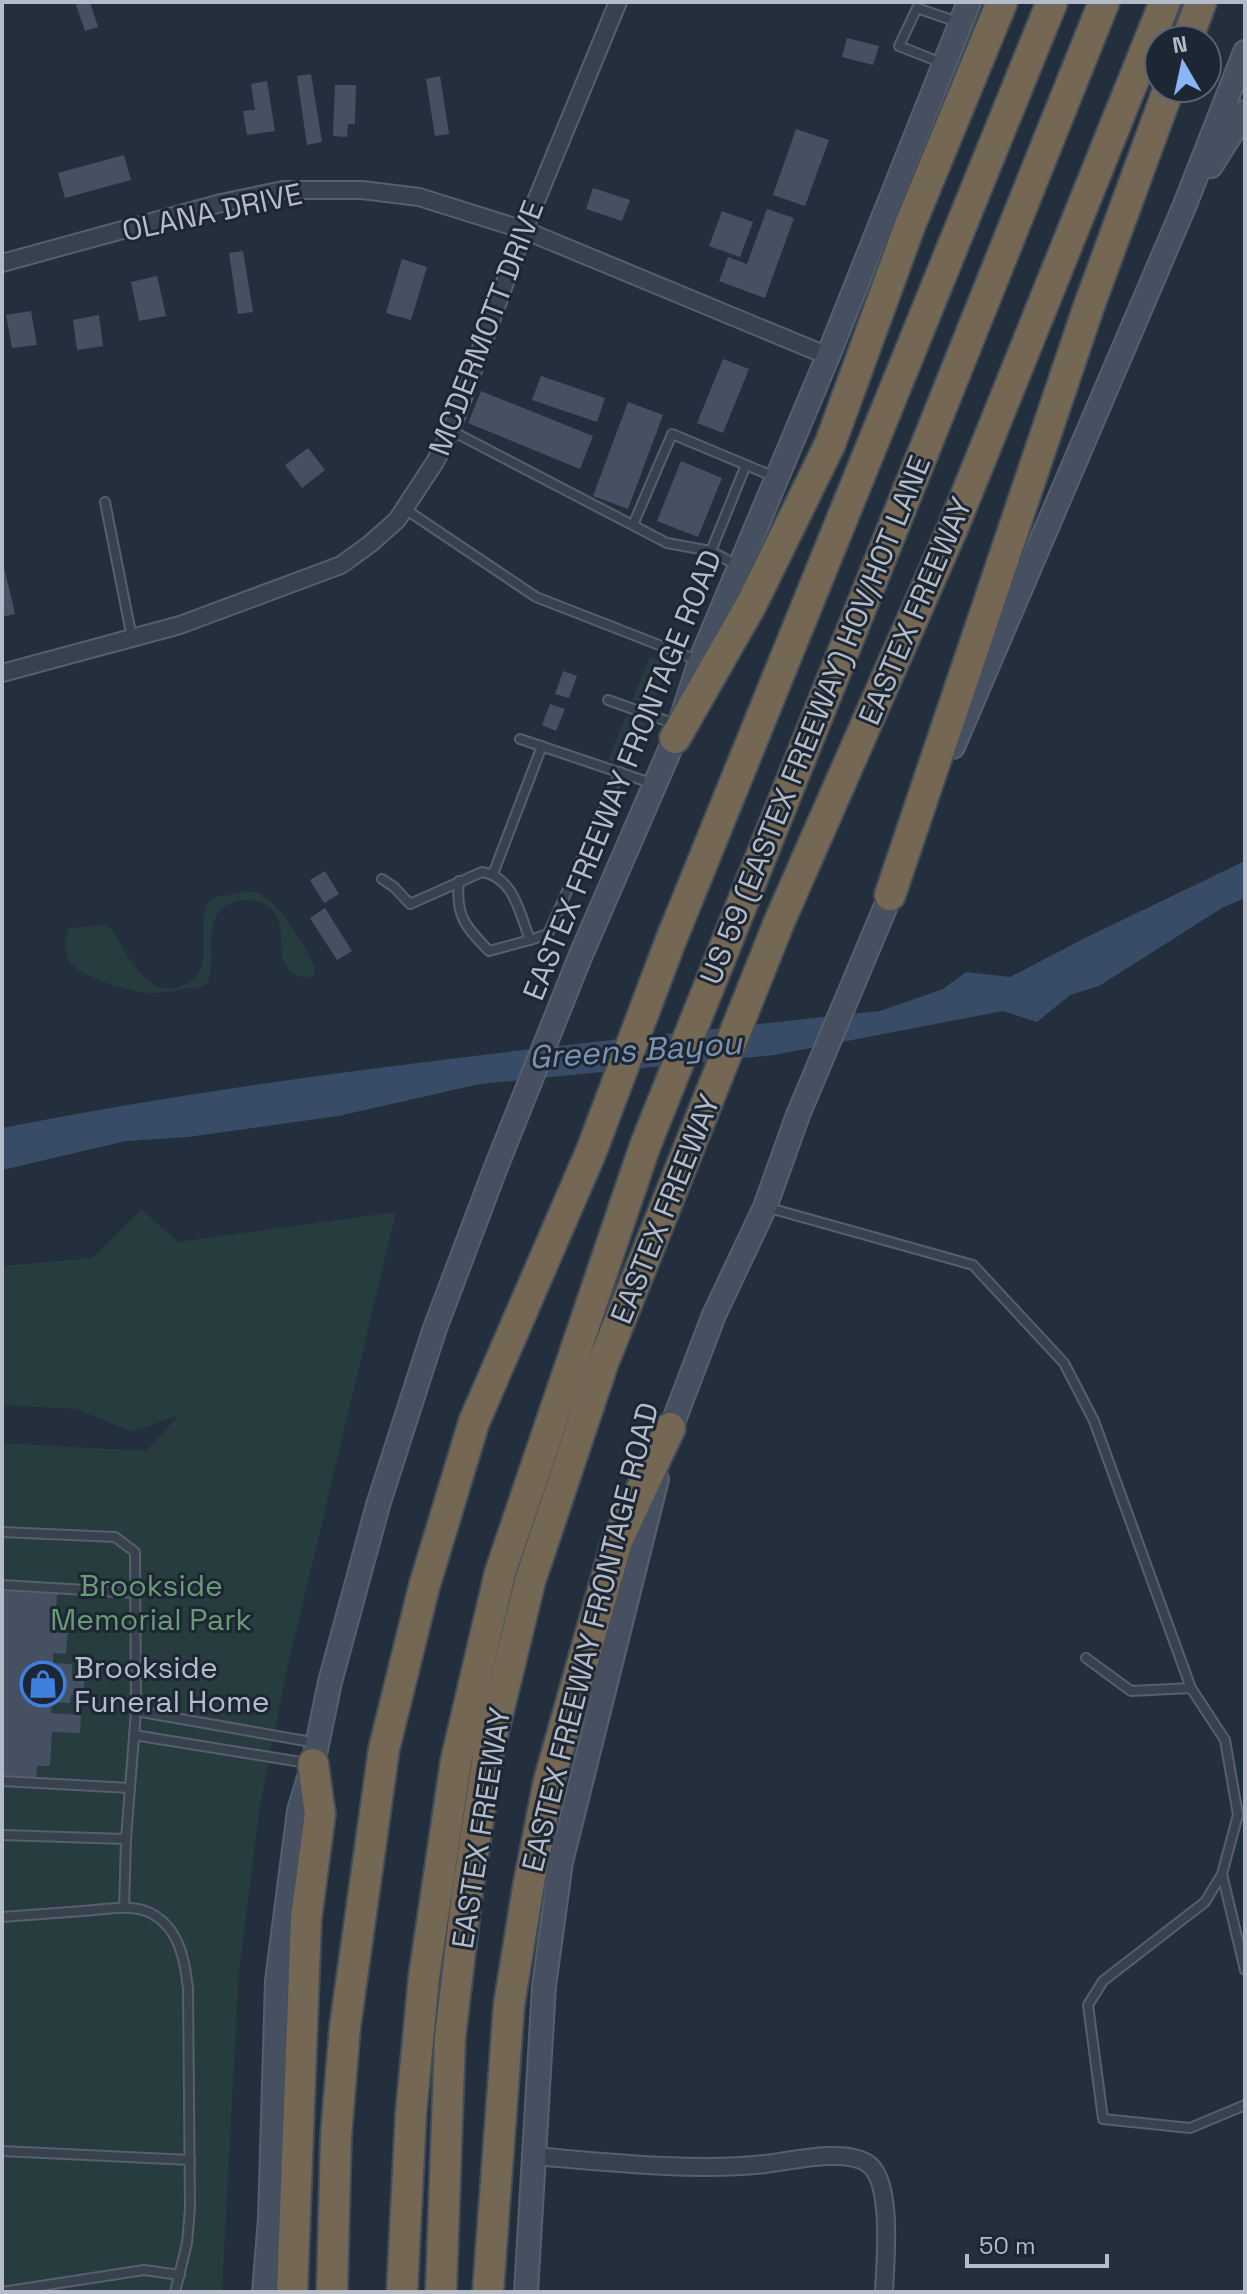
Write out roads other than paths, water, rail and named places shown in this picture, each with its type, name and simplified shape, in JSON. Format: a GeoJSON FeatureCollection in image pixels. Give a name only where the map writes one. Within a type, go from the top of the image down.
{"type":"FeatureCollection","features":[{"type":"Feature","properties":{"kind":"highway"},"geometry":{"type":"LineString","coordinates":[[677,732],[751,605],[830,444],[910,225],[1002,2]]}},
{"type":"Feature","properties":{"kind":"highway"},"geometry":{"type":"LineString","coordinates":[[332,2292],[336,2136],[345,2027],[384,1749],[424,1587],[474,1422],[591,1152],[671,940],[1052,2]]}},
{"type":"Feature","properties":{"kind":"highway","name":"US 59 (EASTEX FREEWAY) HOV/HOT LANE"},"geometry":{"type":"LineString","coordinates":[[402,2292],[411,2113],[424,1977],[456,1761],[500,1573],[645,1146],[1104,2]]}},
{"type":"Feature","properties":{"kind":"highway","name":"EASTEX FREEWAY"},"geometry":{"type":"LineString","coordinates":[[441,2292],[450,2037],[467,1894],[489,1749],[530,1581],[603,1363],[780,920],[954,525],[1165,2]]}},
{"type":"Feature","properties":{"kind":"highway"},"geometry":{"type":"LineString","coordinates":[[1193,24],[1201,2]]}},
{"type":"Feature","properties":{"kind":"highway"},"geometry":{"type":"LineString","coordinates":[[890,895],[1089,306],[1163,104]]}},
{"type":"Feature","properties":{"kind":"highway"},"geometry":{"type":"LineString","coordinates":[[488,2292],[509,2005],[549,1781],[617,1541],[670,1428]]}},
{"type":"Feature","properties":{"kind":"highway"},"geometry":{"type":"LineString","coordinates":[[292,2292],[306,1919],[320,1814],[316,1753]]}},
{"type":"Feature","properties":{"kind":"main road","name":"EASTEX FREEWAY FRONTAGE ROAD"},"geometry":{"type":"LineString","coordinates":[[264,2292],[270,2219],[277,1981],[299,1811],[378,1505],[434,1331],[496,1167],[580,957],[677,732],[700,661],[828,356],[965,12]]}},
{"type":"Feature","properties":{"kind":"main road","name":"EASTEX FREEWAY FRONTAGE ROAD"},"geometry":{"type":"LineString","coordinates":[[526,2292],[544,1986],[561,1862],[670,1428],[714,1315],[765,1207],[798,1115],[890,895],[1184,207],[1245,52]]}},
{"type":"Feature","properties":{"kind":"main road"},"geometry":{"type":"LineString","coordinates":[[1184,207],[1245,112]]}},
{"type":"Feature","properties":{"kind":"street","name":"MCDERMOTT DRIVE"},"geometry":{"type":"LineString","coordinates":[[2,673],[180,625],[341,565],[397,520],[435,462],[451,431],[524,230],[618,2]]}},
{"type":"Feature","properties":{"kind":"street","name":"OLANA DRIVE"},"geometry":{"type":"LineString","coordinates":[[2,263],[221,203],[283,190],[362,190],[419,197],[524,230],[828,356]]}},
{"type":"Feature","properties":{"kind":"street"},"geometry":{"type":"LineString","coordinates":[[534,2156],[743,2167],[839,2155],[868,2163],[880,2180],[884,2205],[884,2292]]}},
{"type":"Feature","properties":{"kind":"lane"},"geometry":{"type":"LineString","coordinates":[[944,64],[899,46],[917,8],[965,12]]}},
{"type":"Feature","properties":{"kind":"lane"},"geometry":{"type":"LineString","coordinates":[[451,431],[667,543],[711,551],[740,567]]}},
{"type":"Feature","properties":{"kind":"lane"},"geometry":{"type":"LineString","coordinates":[[633,525],[672,434],[777,477]]}},
{"type":"Feature","properties":{"kind":"lane"},"geometry":{"type":"LineString","coordinates":[[711,551],[746,465]]}},
{"type":"Feature","properties":{"kind":"lane"},"geometry":{"type":"LineString","coordinates":[[105,502],[132,638]]}},
{"type":"Feature","properties":{"kind":"lane"},"geometry":{"type":"LineString","coordinates":[[405,509],[536,597],[700,661]]}},
{"type":"Feature","properties":{"kind":"lane"},"geometry":{"type":"LineString","coordinates":[[608,700],[677,732]]}},
{"type":"Feature","properties":{"kind":"lane"},"geometry":{"type":"LineString","coordinates":[[520,739],[655,784]]}},
{"type":"Feature","properties":{"kind":"lane"},"geometry":{"type":"LineString","coordinates":[[493,874],[542,746]]}},
{"type":"Feature","properties":{"kind":"lane"},"geometry":{"type":"LineString","coordinates":[[459,881],[457,899],[460,915],[468,929],[489,951],[548,934],[620,772]]}},
{"type":"Feature","properties":{"kind":"lane"},"geometry":{"type":"LineString","coordinates":[[382,879],[410,904],[482,872],[493,874],[502,878],[512,892],[530,940]]}},
{"type":"Feature","properties":{"kind":"lane"},"geometry":{"type":"LineString","coordinates":[[765,1207],[973,1265],[1064,1363],[1094,1421],[1191,1688],[1225,1740],[1238,1815],[1222,1874],[1205,1902],[1103,1981],[1088,2005],[1103,2119],[1190,2128],[1245,2105]]}},
{"type":"Feature","properties":{"kind":"lane"},"geometry":{"type":"LineString","coordinates":[[2,1532],[115,1537],[135,1552],[136,1711],[124,1908]]}},
{"type":"Feature","properties":{"kind":"lane"},"geometry":{"type":"LineString","coordinates":[[2,1585],[135,1593]]}},
{"type":"Feature","properties":{"kind":"lane"},"geometry":{"type":"LineString","coordinates":[[1086,1658],[1131,1691],[1191,1688]]}},
{"type":"Feature","properties":{"kind":"lane"},"geometry":{"type":"LineString","coordinates":[[136,1711],[316,1753]]}},
{"type":"Feature","properties":{"kind":"lane"},"geometry":{"type":"LineString","coordinates":[[134,1735],[316,1753]]}},
{"type":"Feature","properties":{"kind":"lane"},"geometry":{"type":"LineString","coordinates":[[2,1781],[130,1788]]}},
{"type":"Feature","properties":{"kind":"lane"},"geometry":{"type":"LineString","coordinates":[[2,1835],[126,1839]]}},
{"type":"Feature","properties":{"kind":"lane"},"geometry":{"type":"LineString","coordinates":[[1222,1874],[1245,1970]]}},
{"type":"Feature","properties":{"kind":"lane"},"geometry":{"type":"LineString","coordinates":[[2,1917],[124,1908],[145,1910],[174,1935],[186,1962],[190,2160],[187,2243],[175,2292]]}},
{"type":"Feature","properties":{"kind":"lane"},"geometry":{"type":"LineString","coordinates":[[2,2151],[190,2160]]}},
{"type":"Feature","properties":{"kind":"lane"},"geometry":{"type":"LineString","coordinates":[[2,2292],[144,2270],[180,2275]]}},
{"type":"Feature","properties":{"kind":"water","name":"Greens Bayou"},"geometry":{"type":"Polygon","coordinates":[[[1245,861],[1245,898],[1222,908],[1099,986],[1070,995],[1037,1022],[1003,1011],[774,1055],[480,1084],[338,1116],[188,1137],[126,1141],[2,1170],[2,1128],[111,1108],[440,1060],[880,1011],[943,989],[966,972],[1010,977],[1245,861]]]}},
{"type":"Feature","properties":{"kind":"place","name":"Brookside Funeral Home"},"geometry":{"type":"Point","coordinates":[43,1684]}},
{"type":"Feature","properties":{"kind":"park label","name":"Brookside Memorial Park"},"geometry":{"type":"Point","coordinates":[151,1602]}}]}
